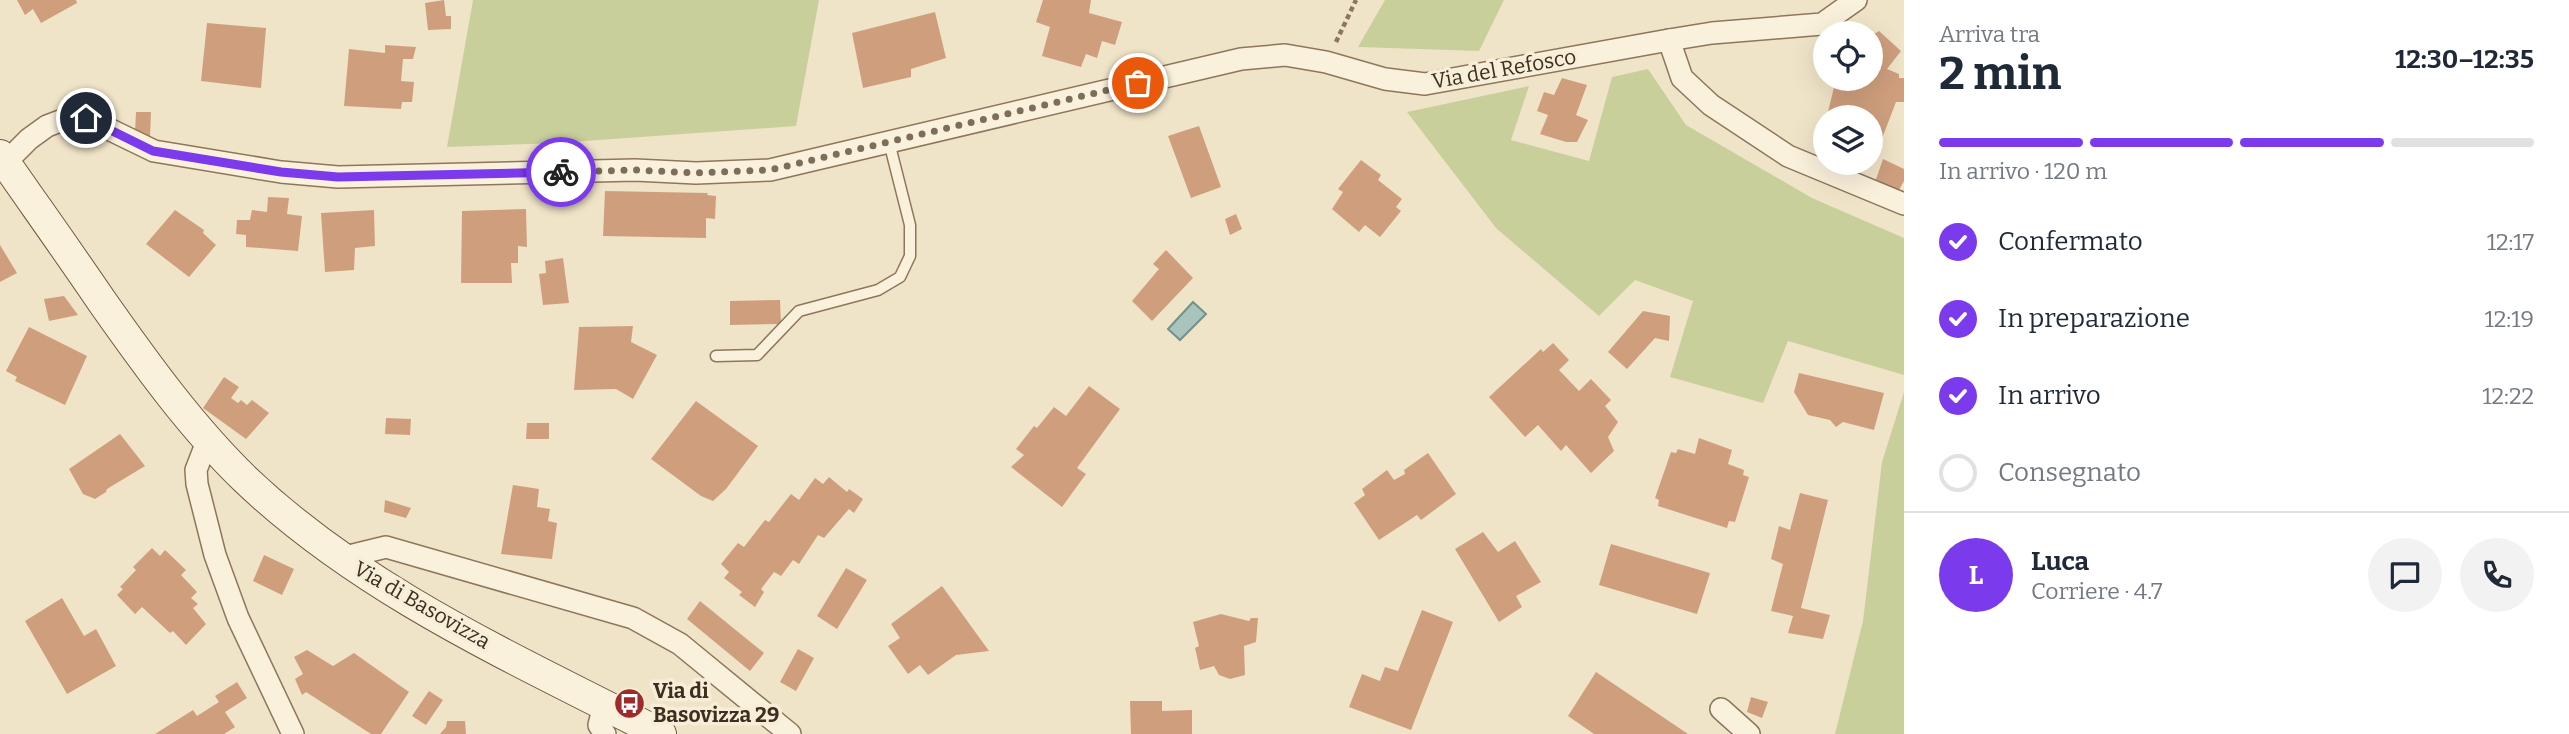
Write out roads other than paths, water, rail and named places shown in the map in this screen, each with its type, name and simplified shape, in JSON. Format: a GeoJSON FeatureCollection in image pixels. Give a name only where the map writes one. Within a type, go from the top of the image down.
{"type":"FeatureCollection","features":[{"type":"Feature","properties":{"kind":"main road","name":"Via di Basovizza"},"geometry":{"type":"LineString","coordinates":[[2,162],[147,365],[246,480],[341,558],[395,593],[604,719],[661,734]]}},
{"type":"Feature","properties":{"kind":"street","name":"Via del Refosco"},"geometry":{"type":"LineString","coordinates":[[2,162],[47,126],[68,118],[86,118],[153,151],[281,172],[338,177],[635,170],[696,173],[770,170],[1241,60],[1285,55],[1326,62],[1385,79],[1425,83],[1712,33],[1822,24],[1856,0]]}},
{"type":"Feature","properties":{"kind":"street"},"geometry":{"type":"LineString","coordinates":[[1669,40],[1682,78],[1720,112],[1788,156],[1904,204]]}},
{"type":"Feature","properties":{"kind":"street"},"geometry":{"type":"LineString","coordinates":[[208,439],[196,470],[215,555],[238,618],[293,734]]}},
{"type":"Feature","properties":{"kind":"street"},"geometry":{"type":"LineString","coordinates":[[341,558],[386,547],[633,618],[680,644],[790,734]]}},
{"type":"Feature","properties":{"kind":"street"},"geometry":{"type":"LineString","coordinates":[[1721,709],[1748,734]]}},
{"type":"Feature","properties":{"kind":"lane"},"geometry":{"type":"LineString","coordinates":[[716,356],[757,355],[799,311],[878,290],[900,277],[910,256],[910,225],[889,142]]}},
{"type":"Feature","properties":{"kind":"water"},"geometry":{"type":"Polygon","coordinates":[[[1193,302],[1206,314],[1180,340],[1168,329],[1193,302]]]}},
{"type":"Feature","properties":{"kind":"place","name":"Via di Basovizza 29"},"geometry":{"type":"Point","coordinates":[630,703]}}]}
